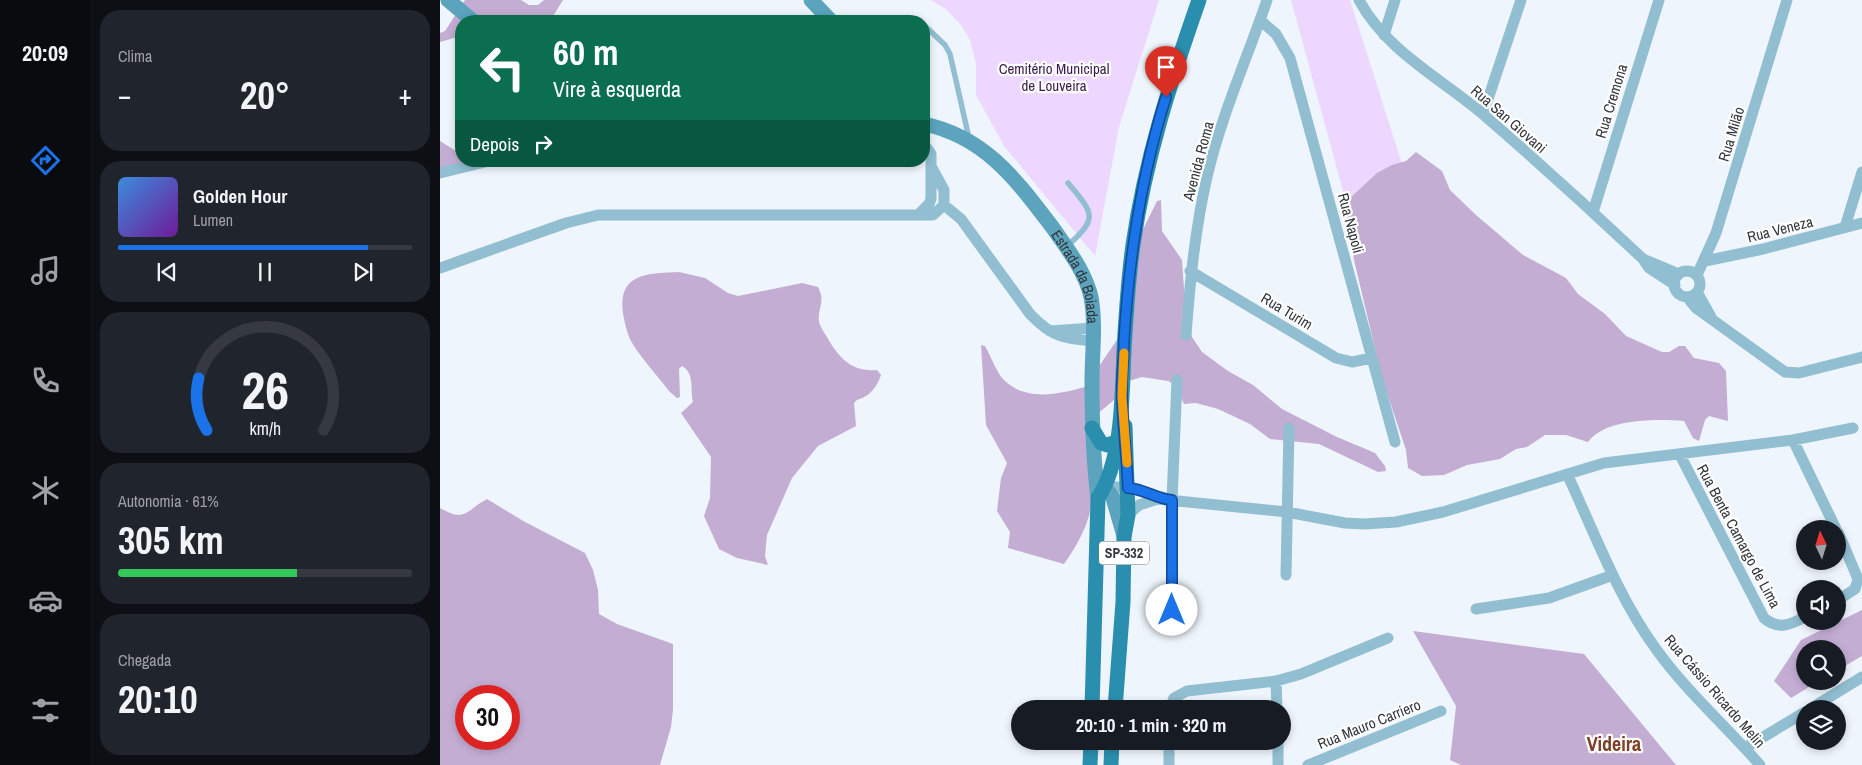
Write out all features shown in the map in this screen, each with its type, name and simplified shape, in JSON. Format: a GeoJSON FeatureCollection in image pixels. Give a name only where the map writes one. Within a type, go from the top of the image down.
{"type":"FeatureCollection","features":[{"type":"Feature","properties":{"kind":"main road"},"geometry":{"type":"LineString","coordinates":[[448,0],[466,15]]}},
{"type":"Feature","properties":{"kind":"main road"},"geometry":{"type":"LineString","coordinates":[[811,0],[825,15]]}},
{"type":"Feature","properties":{"kind":"main road","name":"SP-332"},"geometry":{"type":"LineString","coordinates":[[1092,700],[1102,492],[1113,466],[1122,397],[1129,274],[1141,195],[1161,113],[1199,0]]}},
{"type":"Feature","properties":{"kind":"main road","name":"Estrada da Boiada"},"geometry":{"type":"LineString","coordinates":[[931,126],[970,143],[999,163],[1016,179],[1066,246],[1088,285],[1093,334],[1092,428],[1095,473],[1102,492]]}},
{"type":"Feature","properties":{"kind":"main road","name":"SP-332"},"geometry":{"type":"LineString","coordinates":[[1115,700],[1124,537],[1128,515],[1126,438],[1122,397]]}},
{"type":"Feature","properties":{"kind":"main road"},"geometry":{"type":"LineString","coordinates":[[1092,428],[1101,443],[1107,445],[1116,442]]}},
{"type":"Feature","properties":{"kind":"main road"},"geometry":{"type":"LineString","coordinates":[[1102,492],[1116,507],[1124,537]]}},
{"type":"Feature","properties":{"kind":"main road"},"geometry":{"type":"LineString","coordinates":[[1097,574],[1123,574]]}},
{"type":"Feature","properties":{"kind":"main road"},"geometry":{"type":"LineString","coordinates":[[1090,750],[1090,765]]}},
{"type":"Feature","properties":{"kind":"main road"},"geometry":{"type":"LineString","coordinates":[[1111,765],[1112,750]]}},
{"type":"Feature","properties":{"kind":"street","name":"Avenida Roma"},"geometry":{"type":"LineString","coordinates":[[1186,335],[1190,271],[1207,176],[1220,131],[1267,0]]}},
{"type":"Feature","properties":{"kind":"street","name":"Rua San Giovani"},"geometry":{"type":"LineString","coordinates":[[1359,0],[1384,35],[1483,114],[1643,259],[1677,280]]}},
{"type":"Feature","properties":{"kind":"street"},"geometry":{"type":"LineString","coordinates":[[1384,35],[1395,0]]}},
{"type":"Feature","properties":{"kind":"street"},"geometry":{"type":"LineString","coordinates":[[1483,114],[1522,0]]}},
{"type":"Feature","properties":{"kind":"street","name":"Rua Cremona"},"geometry":{"type":"LineString","coordinates":[[1593,212],[1659,0]]}},
{"type":"Feature","properties":{"kind":"street","name":"Rua Milão"},"geometry":{"type":"LineString","coordinates":[[1697,275],[1705,261],[1716,233],[1787,0]]}},
{"type":"Feature","properties":{"kind":"street","name":"Rua Napoli"},"geometry":{"type":"LineString","coordinates":[[1260,20],[1276,34],[1290,58],[1395,442]]}},
{"type":"Feature","properties":{"kind":"street"},"geometry":{"type":"LineString","coordinates":[[918,215],[929,204],[931,199],[932,168],[930,153]]}},
{"type":"Feature","properties":{"kind":"street"},"geometry":{"type":"LineString","coordinates":[[440,173],[464,167]]}},
{"type":"Feature","properties":{"kind":"street"},"geometry":{"type":"LineString","coordinates":[[932,168],[944,190],[944,205]]}},
{"type":"Feature","properties":{"kind":"street"},"geometry":{"type":"LineString","coordinates":[[1845,227],[1862,172]]}},
{"type":"Feature","properties":{"kind":"street"},"geometry":{"type":"LineString","coordinates":[[440,268],[566,223],[598,215],[918,215],[933,214],[944,205]]}},
{"type":"Feature","properties":{"kind":"street"},"geometry":{"type":"LineString","coordinates":[[944,205],[961,219],[1030,314],[1048,331],[1093,334]]}},
{"type":"Feature","properties":{"kind":"street","name":"Rua Veneza"},"geometry":{"type":"LineString","coordinates":[[1705,261],[1763,250],[1862,223]]}},
{"type":"Feature","properties":{"kind":"street","name":"Rua Turim"},"geometry":{"type":"LineString","coordinates":[[1190,271],[1336,358],[1352,362],[1372,358]]}},
{"type":"Feature","properties":{"kind":"street"},"geometry":{"type":"LineString","coordinates":[[1686,271],[1697,275],[1700,284],[1692,294],[1679,293],[1677,280],[1686,271]]}},
{"type":"Feature","properties":{"kind":"street"},"geometry":{"type":"LineString","coordinates":[[1692,294],[1696,308],[1785,372],[1799,373],[1862,357]]}},
{"type":"Feature","properties":{"kind":"street"},"geometry":{"type":"LineString","coordinates":[[1172,628],[1172,500],[1177,380]]}},
{"type":"Feature","properties":{"kind":"street"},"geometry":{"type":"LineString","coordinates":[[1286,575],[1289,428]]}},
{"type":"Feature","properties":{"kind":"street"},"geometry":{"type":"LineString","coordinates":[[1128,515],[1139,505],[1158,499],[1287,512],[1364,524],[1396,522],[1443,512],[1615,461],[1680,455],[1793,440],[1852,428]]}},
{"type":"Feature","properties":{"kind":"street"},"geometry":{"type":"LineString","coordinates":[[1793,440],[1832,520]]}},
{"type":"Feature","properties":{"kind":"street","name":"Rua Benta Camargo de Lima"},"geometry":{"type":"LineString","coordinates":[[1680,455],[1764,618],[1770,623],[1782,626],[1796,621]]}},
{"type":"Feature","properties":{"kind":"street","name":"Rua Cássio Ricardo Melin"},"geometry":{"type":"LineString","coordinates":[[1568,476],[1613,575],[1655,648],[1682,682],[1760,765]]}},
{"type":"Feature","properties":{"kind":"street"},"geometry":{"type":"LineString","coordinates":[[1102,492],[1139,488],[1158,499]]}},
{"type":"Feature","properties":{"kind":"street"},"geometry":{"type":"LineString","coordinates":[[1846,550],[1856,573],[1857,584],[1854,589],[1846,594]]}},
{"type":"Feature","properties":{"kind":"street"},"geometry":{"type":"LineString","coordinates":[[1476,609],[1549,598],[1613,575]]}},
{"type":"Feature","properties":{"kind":"street"},"geometry":{"type":"LineString","coordinates":[[1173,700],[1187,691],[1276,681],[1301,674],[1388,638]]}},
{"type":"Feature","properties":{"kind":"street"},"geometry":{"type":"LineString","coordinates":[[1825,700],[1862,678]]}},
{"type":"Feature","properties":{"kind":"street"},"geometry":{"type":"LineString","coordinates":[[1276,681],[1277,700]]}},
{"type":"Feature","properties":{"kind":"street","name":"Rua Mauro Carriero"},"geometry":{"type":"LineString","coordinates":[[1308,765],[1441,711]]}},
{"type":"Feature","properties":{"kind":"street"},"geometry":{"type":"LineString","coordinates":[[1745,748],[1796,717]]}},
{"type":"Feature","properties":{"kind":"street"},"geometry":{"type":"LineString","coordinates":[[1169,750],[1169,765]]}},
{"type":"Feature","properties":{"kind":"street"},"geometry":{"type":"LineString","coordinates":[[1278,750],[1278,765]]}},
{"type":"Feature","properties":{"kind":"lane"},"geometry":{"type":"LineString","coordinates":[[930,31],[945,45],[950,54],[970,143]]}},
{"type":"Feature","properties":{"kind":"lane"},"geometry":{"type":"LineString","coordinates":[[1066,246],[1088,224],[1089,216],[1088,208],[1068,183]]}},
{"type":"Feature","properties":{"kind":"green space","name":"Cemitério Municipal de Louveira"},"geometry":{"type":"Polygon","coordinates":[[[931,0],[1159,0],[1119,127],[1095,256],[1004,146],[976,95],[976,63],[970,40],[961,25],[947,10],[931,0]]]}},
{"type":"Feature","properties":{"kind":"green space"},"geometry":{"type":"Polygon","coordinates":[[[1291,0],[1350,0],[1402,164],[1415,455],[1291,0]]]}},
{"type":"Feature","properties":{"kind":"shaded area"},"geometry":{"type":"Polygon","coordinates":[[[465,0],[521,0],[529,5],[538,5],[544,0],[563,0],[554,15],[455,15],[465,0]]]}},
{"type":"Feature","properties":{"kind":"shaded area"},"geometry":{"type":"Polygon","coordinates":[[[455,16],[455,38],[440,42],[440,33],[445,31],[455,16]]]}},
{"type":"Feature","properties":{"kind":"shaded area"},"geometry":{"type":"Polygon","coordinates":[[[440,141],[455,150],[455,167],[463,167],[440,175],[440,141]]]}},
{"type":"Feature","properties":{"kind":"shaded area"},"geometry":{"type":"Polygon","coordinates":[[[1416,152],[1442,171],[1450,190],[1476,215],[1523,255],[1566,278],[1578,294],[1605,314],[1626,336],[1662,352],[1669,352],[1679,346],[1685,346],[1694,358],[1719,363],[1726,371],[1728,421],[1709,416],[1705,420],[1699,441],[1693,438],[1684,421],[1647,420],[1619,424],[1607,428],[1596,434],[1588,442],[1566,435],[1545,435],[1527,447],[1516,449],[1500,459],[1467,465],[1444,475],[1422,476],[1408,468],[1406,450],[1382,378],[1354,260],[1350,228],[1345,210],[1349,199],[1377,173],[1392,165],[1406,161],[1416,152]]]}},
{"type":"Feature","properties":{"kind":"shaded area"},"geometry":{"type":"Polygon","coordinates":[[[1161,200],[1162,231],[1182,260],[1186,317],[1192,337],[1202,352],[1228,371],[1253,385],[1282,409],[1337,437],[1375,453],[1385,466],[1386,471],[1378,472],[1319,444],[1270,439],[1250,424],[1218,409],[1196,403],[1184,404],[1176,385],[1168,381],[1142,377],[1129,381],[1115,399],[1087,423],[1092,481],[1091,505],[1084,529],[1064,564],[1008,548],[1010,532],[997,511],[1001,478],[1007,463],[986,425],[981,345],[985,346],[1001,377],[1013,387],[1022,391],[1032,394],[1054,394],[1085,387],[1129,322],[1127,262],[1157,201],[1161,200]]]}},
{"type":"Feature","properties":{"kind":"shaded area"},"geometry":{"type":"Polygon","coordinates":[[[679,272],[705,278],[728,293],[738,296],[802,283],[818,287],[821,298],[820,325],[837,353],[848,363],[860,369],[877,370],[881,375],[872,391],[854,403],[856,426],[818,446],[792,478],[767,535],[765,556],[768,565],[737,558],[719,549],[704,516],[710,498],[711,457],[681,413],[693,402],[689,373],[682,366],[679,369],[680,397],[677,398],[642,357],[632,343],[627,331],[622,308],[626,287],[641,276],[679,272]]]}},
{"type":"Feature","properties":{"kind":"shaded area"},"geometry":{"type":"Polygon","coordinates":[[[487,499],[525,522],[585,553],[593,570],[598,590],[599,614],[617,624],[673,644],[673,710],[671,727],[660,765],[440,765],[440,508],[455,514],[461,515],[487,499]]]}},
{"type":"Feature","properties":{"kind":"shaded area"},"geometry":{"type":"Polygon","coordinates":[[[1862,610],[1862,656],[1846,665],[1846,640],[1801,640],[1821,630],[1846,630],[1846,618],[1862,610]]]}},
{"type":"Feature","properties":{"kind":"shaded area"},"geometry":{"type":"Polygon","coordinates":[[[1413,631],[1584,654],[1676,765],[1461,765],[1450,760],[1456,706],[1413,631]]]}},
{"type":"Feature","properties":{"kind":"shaded area"},"geometry":{"type":"Polygon","coordinates":[[[1796,648],[1796,690],[1804,690],[1791,698],[1774,681],[1796,648]]]}},
{"type":"Feature","properties":{"kind":"slow traffic"},"geometry":{"type":"LineString","coordinates":[[1124,353],[1122,397],[1127,463]]}},
{"type":"Feature","properties":{"kind":"district","name":"Videira"},"geometry":{"type":"Point","coordinates":[1614,743]}},
{"type":"Feature","properties":{"kind":"route"},"geometry":{"type":"LineString","coordinates":[[1166,97],[1150,154],[1133,243],[1126,302],[1122,397],[1125,418],[1128,488],[1139,488],[1158,499],[1172,500],[1172,610]]}}]}
